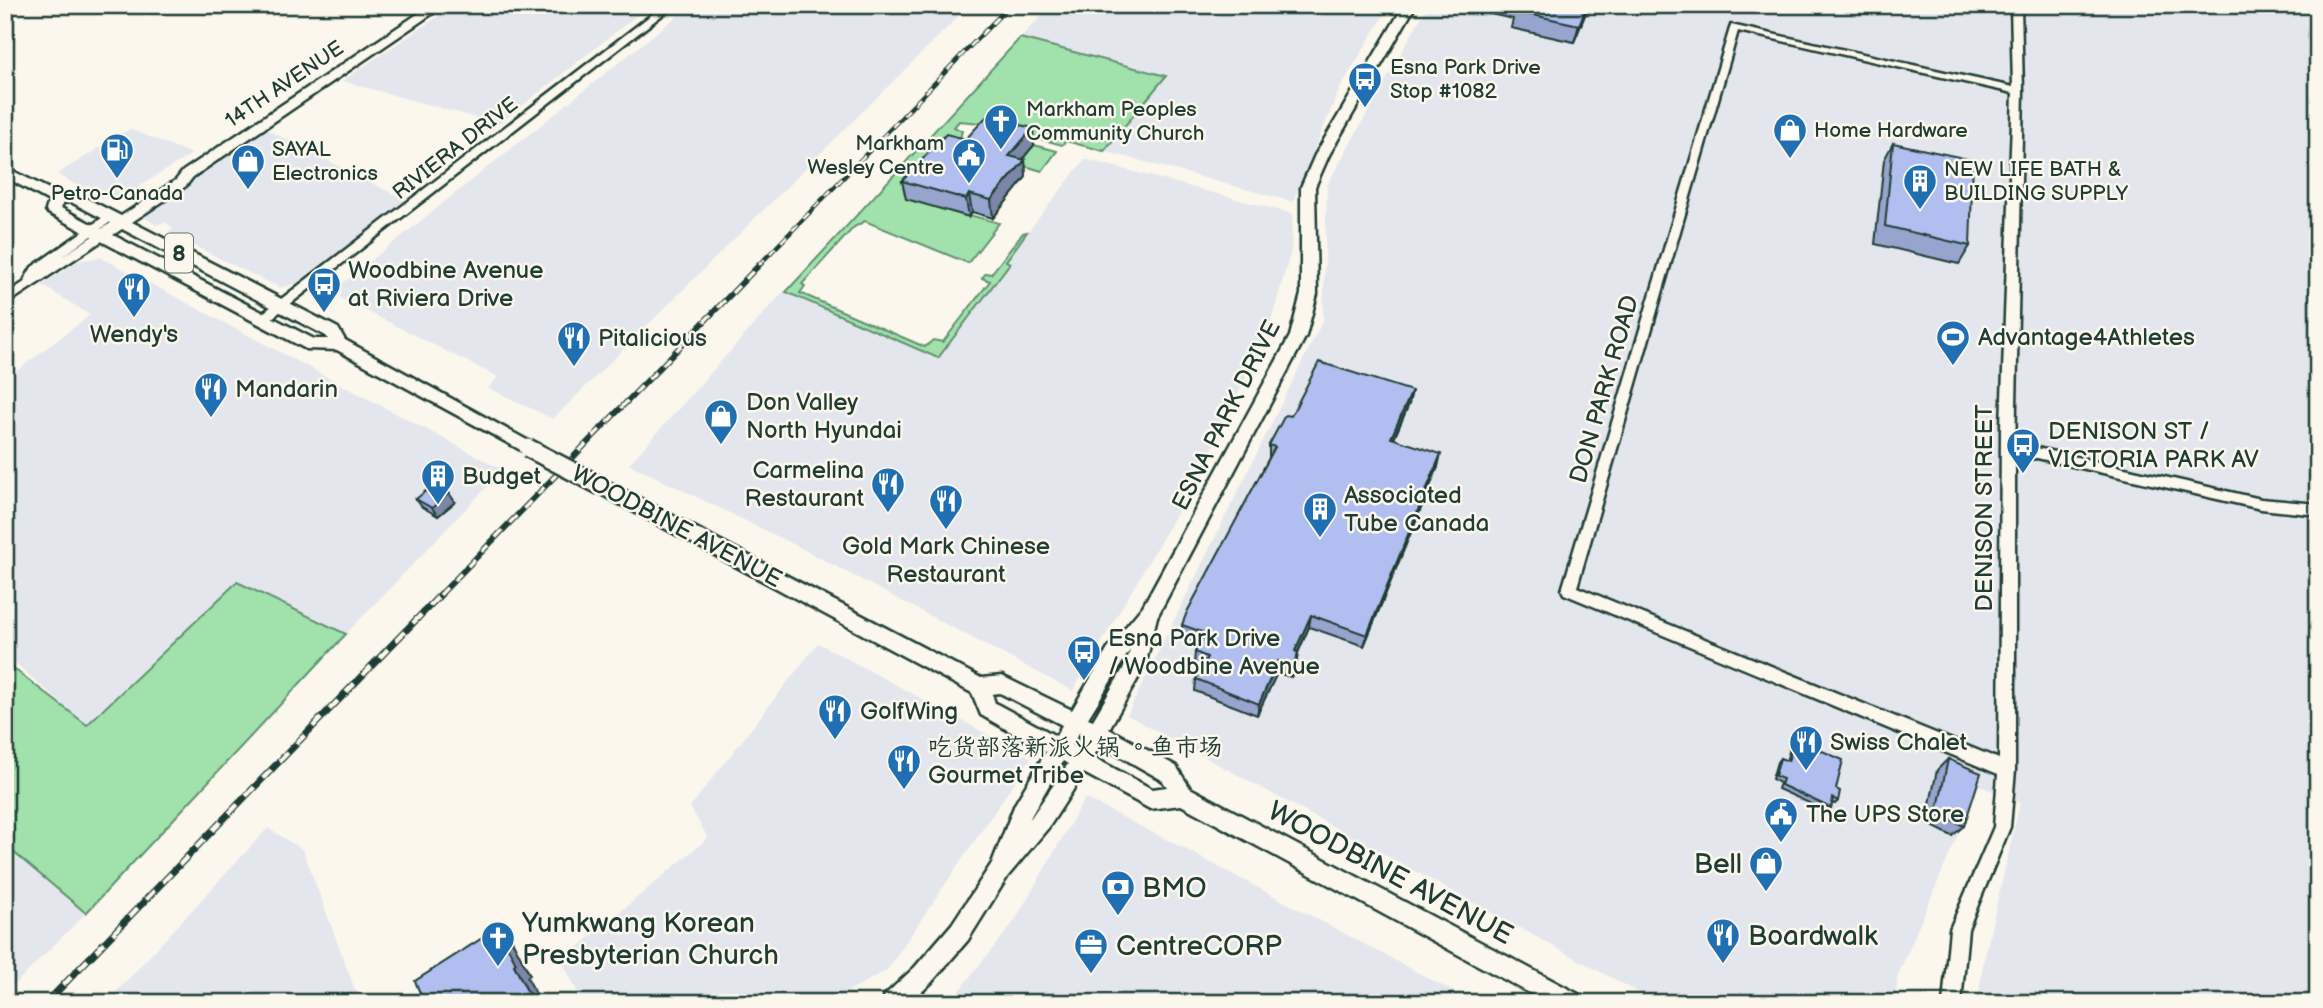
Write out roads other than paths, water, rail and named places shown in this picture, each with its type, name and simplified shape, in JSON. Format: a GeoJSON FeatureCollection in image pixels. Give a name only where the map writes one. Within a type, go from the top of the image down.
{"type":"FeatureCollection","features":[{"type":"Feature","properties":{"kind":"main road","name":"14TH AVENUE"},"geometry":{"type":"LineString","coordinates":[[96,233],[181,183],[188,174],[439,5]]}},
{"type":"Feature","properties":{"kind":"main road","name":"ESNA PARK DRIVE"},"geometry":{"type":"LineString","coordinates":[[1000,869],[1023,811],[1116,653],[1150,612],[1298,336],[1309,295],[1308,187],[1322,155],[1410,5]]}},
{"type":"Feature","properties":{"kind":"main road","name":"WOODBINE AVENUE"},"geometry":{"type":"LineString","coordinates":[[5,171],[57,199],[73,197],[282,305],[332,332],[339,344]]}},
{"type":"Feature","properties":{"kind":"main road","name":"WOODBINE AVENUE"},"geometry":{"type":"LineString","coordinates":[[57,199],[53,209],[312,345],[339,344],[979,687],[1002,684],[1098,733],[1169,773],[1183,795],[1572,1003]]}},
{"type":"Feature","properties":{"kind":"main road"},"geometry":{"type":"LineString","coordinates":[[144,258],[166,247]]}},
{"type":"Feature","properties":{"kind":"main road","name":"ESNA PARK DRIVE"},"geometry":{"type":"LineString","coordinates":[[1000,869],[1042,820],[1082,761],[1135,666],[1150,612]]}},
{"type":"Feature","properties":{"kind":"main road","name":"WOODBINE AVENUE"},"geometry":{"type":"LineString","coordinates":[[979,687],[988,709],[1150,799],[1183,795]]}},
{"type":"Feature","properties":{"kind":"main road"},"geometry":{"type":"LineString","coordinates":[[893,1003],[923,975],[960,932],[1000,869]]}},
{"type":"Feature","properties":{"kind":"street","name":"RIVIERA DRIVE"},"geometry":{"type":"LineString","coordinates":[[263,319],[670,5]]}},
{"type":"Feature","properties":{"kind":"street","name":"DENISON STREET"},"geometry":{"type":"LineString","coordinates":[[1952,1003],[1959,929],[2002,827],[2007,770],[2009,456],[2018,91],[2016,5]]}},
{"type":"Feature","properties":{"kind":"street","name":"DON PARK ROAD"},"geometry":{"type":"LineString","coordinates":[[2007,770],[1569,590],[1734,27],[2018,91]]}},
{"type":"Feature","properties":{"kind":"street","name":"14TH AVENUE"},"geometry":{"type":"LineString","coordinates":[[5,301],[29,284],[36,270],[96,233]]}},
{"type":"Feature","properties":{"kind":"street"},"geometry":{"type":"LineString","coordinates":[[2009,456],[2037,453],[2261,504],[2318,510]]}},
{"type":"Feature","properties":{"kind":"waterway"},"geometry":{"type":"LineString","coordinates":[[2316,993],[2318,988]]}},
{"type":"Feature","properties":{"kind":"railway"},"geometry":{"type":"LineString","coordinates":[[759,265],[1010,5]]}},
{"type":"Feature","properties":{"kind":"railway"},"geometry":{"type":"LineString","coordinates":[[440,595],[761,263]]}},
{"type":"Feature","properties":{"kind":"railway"},"geometry":{"type":"LineString","coordinates":[[46,1003],[441,594]]}},
{"type":"Feature","properties":{"kind":"place","name":"Esna Park Drive Stop #1082"},"geometry":{"type":"Point","coordinates":[1365,109]}},
{"type":"Feature","properties":{"kind":"place","name":"Markham Peoples Community Church"},"geometry":{"type":"Point","coordinates":[1001,151]}},
{"type":"Feature","properties":{"kind":"place","name":"Home Hardware"},"geometry":{"type":"Point","coordinates":[1790,160]}},
{"type":"Feature","properties":{"kind":"place","name":"Petro-Canada"},"geometry":{"type":"Point","coordinates":[117,180]}},
{"type":"Feature","properties":{"kind":"place","name":"Markham Wesley Centre"},"geometry":{"type":"Point","coordinates":[969,185]}},
{"type":"Feature","properties":{"kind":"place","name":"SAYAL Electronics"},"geometry":{"type":"Point","coordinates":[248,191]}},
{"type":"Feature","properties":{"kind":"place","name":"NEW LIFE BATH & BUILDING SUPPLY"},"geometry":{"type":"Point","coordinates":[1920,211]}},
{"type":"Feature","properties":{"kind":"place","name":"Woodbine Avenue at Riviera Drive"},"geometry":{"type":"Point","coordinates":[324,314]}},
{"type":"Feature","properties":{"kind":"place","name":"Wendy's"},"geometry":{"type":"Point","coordinates":[134,319]}},
{"type":"Feature","properties":{"kind":"place","name":"Advantage4Athletes"},"geometry":{"type":"Point","coordinates":[1953,367]}},
{"type":"Feature","properties":{"kind":"place","name":"Pitalicious"},"geometry":{"type":"Point","coordinates":[574,368]}},
{"type":"Feature","properties":{"kind":"place","name":"Mandarin"},"geometry":{"type":"Point","coordinates":[211,419]}},
{"type":"Feature","properties":{"kind":"place","name":"Don Valley North Hyundai"},"geometry":{"type":"Point","coordinates":[721,446]}},
{"type":"Feature","properties":{"kind":"place","name":"DENISON ST / VICTORIA PARK AV"},"geometry":{"type":"Point","coordinates":[2023,475]}},
{"type":"Feature","properties":{"kind":"place","name":"Budget"},"geometry":{"type":"Point","coordinates":[438,506]}},
{"type":"Feature","properties":{"kind":"place","name":"Carmelina Restaurant"},"geometry":{"type":"Point","coordinates":[888,514]}},
{"type":"Feature","properties":{"kind":"place","name":"Gold Mark Chinese Restaurant"},"geometry":{"type":"Point","coordinates":[946,531]}},
{"type":"Feature","properties":{"kind":"place","name":"Associated Tube Canada"},"geometry":{"type":"Point","coordinates":[1320,539]}},
{"type":"Feature","properties":{"kind":"place","name":"Esna Park Drive / Woodbine Avenue"},"geometry":{"type":"Point","coordinates":[1084,682]}},
{"type":"Feature","properties":{"kind":"place","name":"GolfWing"},"geometry":{"type":"Point","coordinates":[835,741]}},
{"type":"Feature","properties":{"kind":"place","name":"Swiss Chalet"},"geometry":{"type":"Point","coordinates":[1806,772]}},
{"type":"Feature","properties":{"kind":"place","name":"吃货部落新派火锅 。鱼市场 Gourmet Tribe"},"geometry":{"type":"Point","coordinates":[904,791]}},
{"type":"Feature","properties":{"kind":"place","name":"The UPS Store"},"geometry":{"type":"Point","coordinates":[1781,844]}},
{"type":"Feature","properties":{"kind":"place","name":"Bell"},"geometry":{"type":"Point","coordinates":[1766,893]}},
{"type":"Feature","properties":{"kind":"place","name":"BMO"},"geometry":{"type":"Point","coordinates":[1118,917]}},
{"type":"Feature","properties":{"kind":"place","name":"Boardwalk"},"geometry":{"type":"Point","coordinates":[1723,965]}},
{"type":"Feature","properties":{"kind":"place","name":"Yumkwang Korean Presbyterian Church"},"geometry":{"type":"Point","coordinates":[498,968]}},
{"type":"Feature","properties":{"kind":"place","name":"CentreCORP"},"geometry":{"type":"Point","coordinates":[1091,975]}}]}
